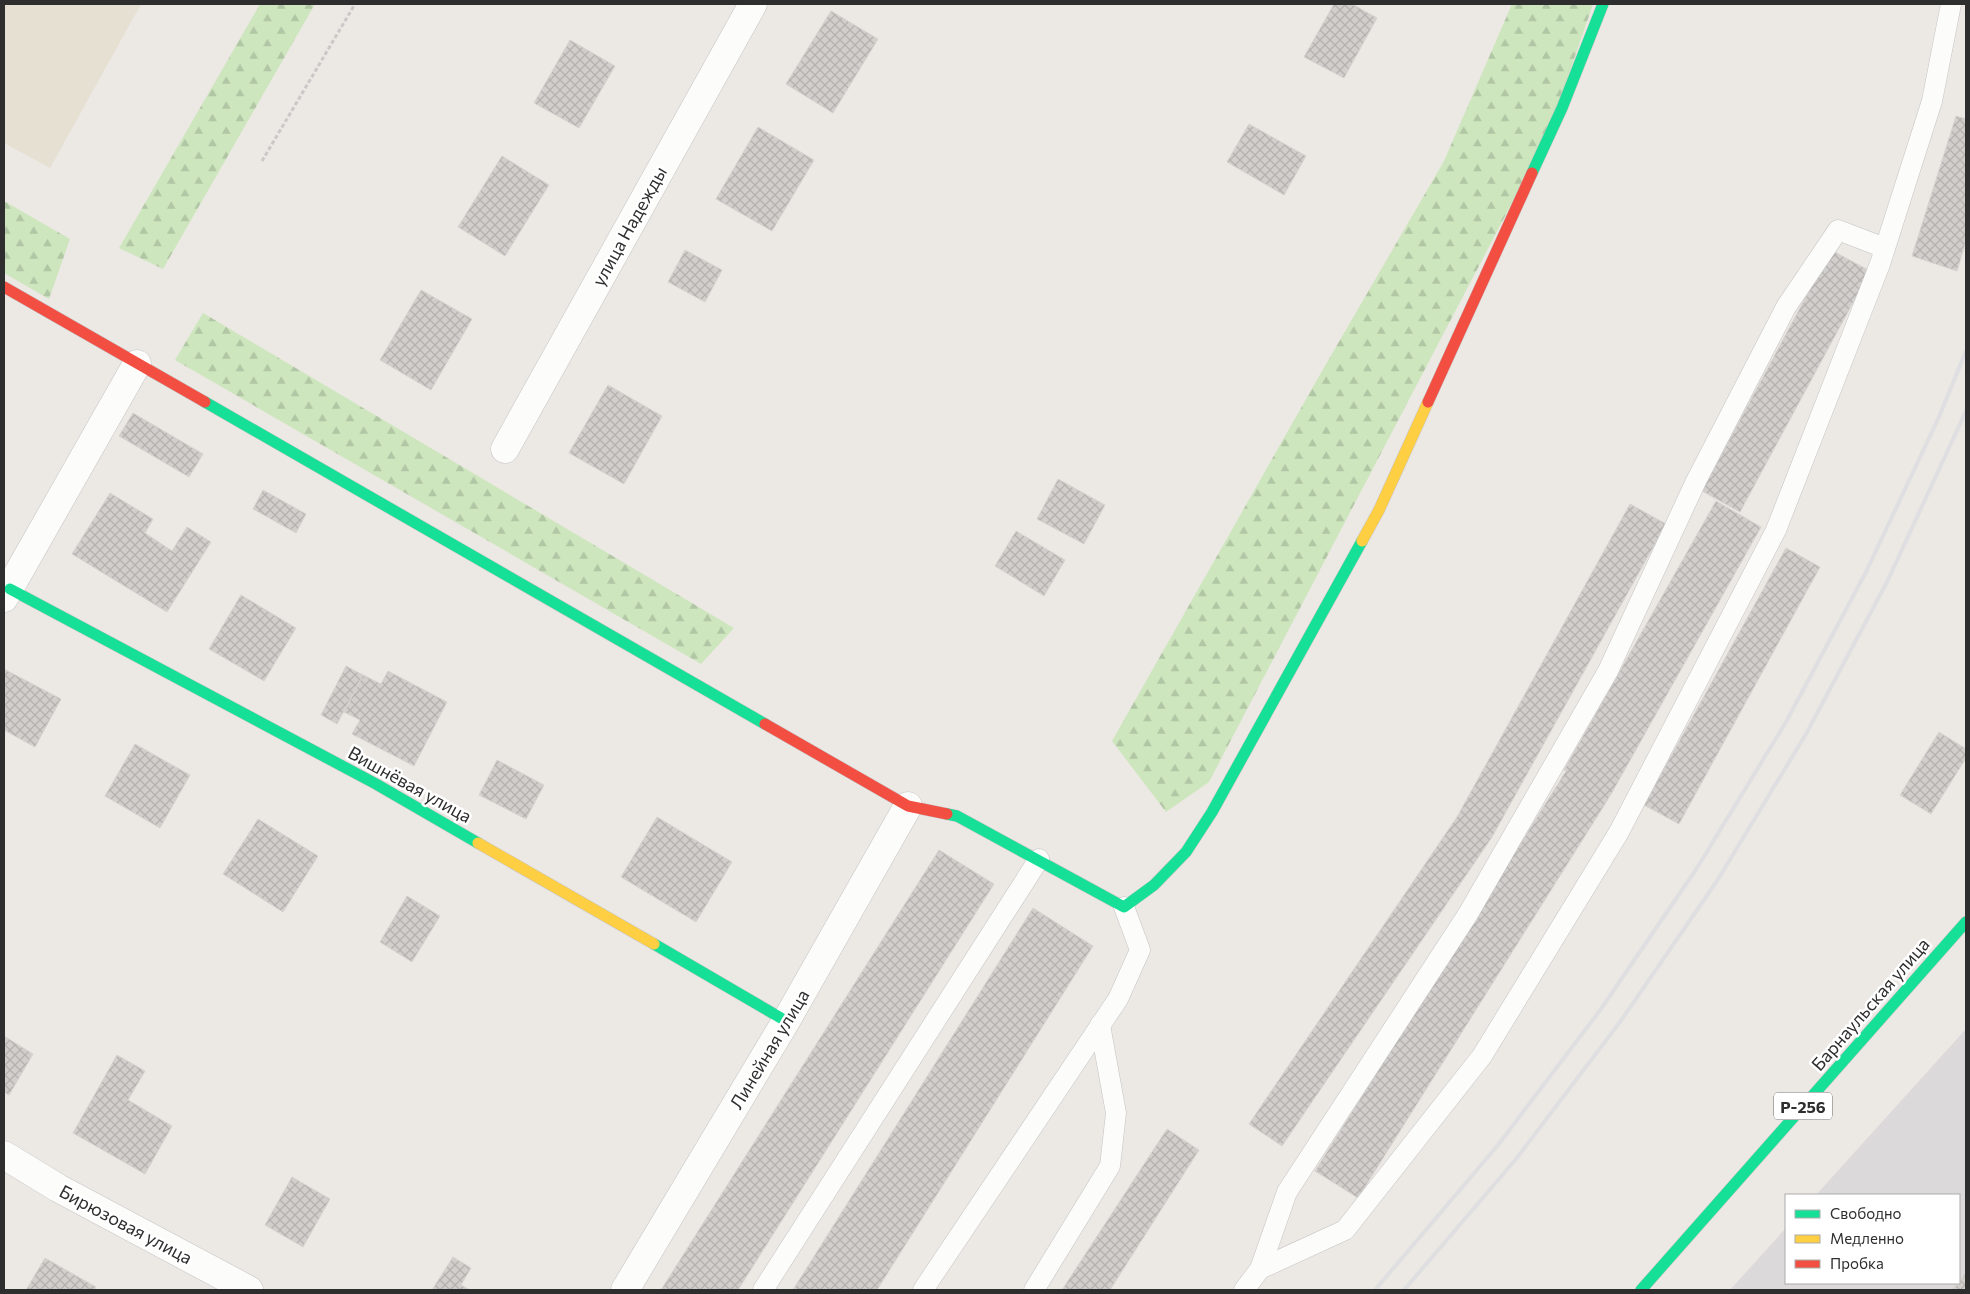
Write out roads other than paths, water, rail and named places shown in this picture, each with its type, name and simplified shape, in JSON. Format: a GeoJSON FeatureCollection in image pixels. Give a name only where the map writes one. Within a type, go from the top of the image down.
{"type":"FeatureCollection","features":[{"type":"Feature","properties":{"kind":"main road"},"geometry":{"type":"LineString","coordinates":[[4,287],[908,806],[957,816],[1124,907],[1154,885],[1186,852],[1216,803],[1379,510],[1562,108],[1603,4]]}},
{"type":"Feature","properties":{"kind":"main road","name":"Вишнёвая улица"},"geometry":{"type":"LineString","coordinates":[[7,594],[376,784],[786,1021]]}},
{"type":"Feature","properties":{"kind":"main road","name":"Барнаульская улица"},"geometry":{"type":"LineString","coordinates":[[1641,1290],[1966,922]]}},
{"type":"Feature","properties":{"kind":"street","name":"улица Надежды"},"geometry":{"type":"LineString","coordinates":[[505,449],[753,4]]}},
{"type":"Feature","properties":{"kind":"street"},"geometry":{"type":"LineString","coordinates":[[7,594],[137,364]]}},
{"type":"Feature","properties":{"kind":"street","name":"Линейная улица"},"geometry":{"type":"LineString","coordinates":[[625,1290],[786,1021],[908,806]]}},
{"type":"Feature","properties":{"kind":"street","name":"Бирюзовая улица"},"geometry":{"type":"LineString","coordinates":[[4,1155],[58,1188],[249,1290]]}},
{"type":"Feature","properties":{"kind":"lane"},"geometry":{"type":"LineString","coordinates":[[1260,1269],[1345,1230],[1482,1056],[1620,832],[1776,530],[1885,248],[1932,101],[1951,4]]}},
{"type":"Feature","properties":{"kind":"lane"},"geometry":{"type":"LineString","coordinates":[[1244,1290],[1260,1269],[1287,1192],[1468,914],[1608,671],[1696,481],[1786,306],[1838,230],[1885,248]]}},
{"type":"Feature","properties":{"kind":"lane"},"geometry":{"type":"LineString","coordinates":[[763,1290],[1039,859]]}},
{"type":"Feature","properties":{"kind":"lane"},"geometry":{"type":"LineString","coordinates":[[922,1290],[1118,999],[1140,950],[1124,907]]}},
{"type":"Feature","properties":{"kind":"lane"},"geometry":{"type":"LineString","coordinates":[[1034,1290],[1110,1166],[1116,1113],[1100,1025]]}},
{"type":"Feature","properties":{"kind":"railway"},"geometry":{"type":"LineString","coordinates":[[1375,1290],[1498,1145],[1601,1009],[1697,868],[1786,722],[1866,572],[1939,417],[1966,351]]}},
{"type":"Feature","properties":{"kind":"railway"},"geometry":{"type":"LineString","coordinates":[[1404,1290],[1516,1159],[1620,1022],[1717,881],[1806,734],[1887,582],[1966,411]]}}]}
